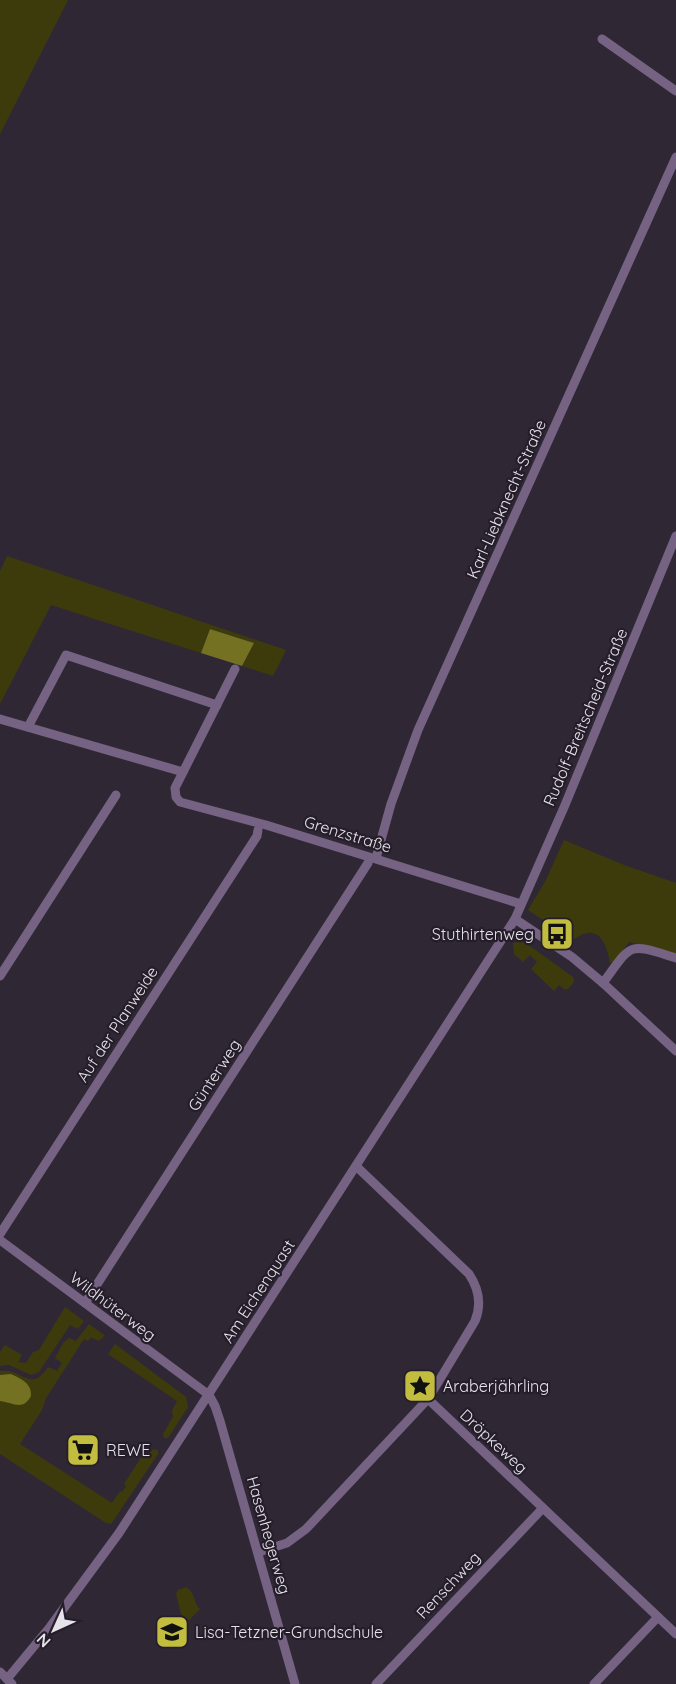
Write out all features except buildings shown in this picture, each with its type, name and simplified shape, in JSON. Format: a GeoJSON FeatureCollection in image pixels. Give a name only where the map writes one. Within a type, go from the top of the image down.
{"type":"FeatureCollection","features":[{"type":"Feature","properties":{"kind":"street"},"geometry":{"type":"LineString","coordinates":[[602,39],[676,91]]}},
{"type":"Feature","properties":{"kind":"street","name":"Karl-Liebknecht-Straße"},"geometry":{"type":"LineString","coordinates":[[372,861],[418,730],[676,157]]}},
{"type":"Feature","properties":{"kind":"street","name":"Rudolf-Breitscheid-Straße"},"geometry":{"type":"LineString","coordinates":[[520,905],[561,814],[676,536]]}},
{"type":"Feature","properties":{"kind":"street"},"geometry":{"type":"LineString","coordinates":[[28,727],[66,656],[217,705]]}},
{"type":"Feature","properties":{"kind":"street"},"geometry":{"type":"LineString","coordinates":[[0,719],[183,772],[235,669]]}},
{"type":"Feature","properties":{"kind":"street","name":"Grenzstraße"},"geometry":{"type":"LineString","coordinates":[[183,772],[176,788],[176,797],[185,804],[266,825],[372,861],[520,905]]}},
{"type":"Feature","properties":{"kind":"street"},"geometry":{"type":"LineString","coordinates":[[0,976],[116,795]]}},
{"type":"Feature","properties":{"kind":"street","name":"Auf der Planweide"},"geometry":{"type":"LineString","coordinates":[[0,1234],[258,830]]}},
{"type":"Feature","properties":{"kind":"street","name":"Günterweg"},"geometry":{"type":"LineString","coordinates":[[85,1303],[372,861]]}},
{"type":"Feature","properties":{"kind":"street","name":"Am Eichenquast"},"geometry":{"type":"LineString","coordinates":[[6,1679],[52,1625],[119,1533],[515,919],[520,905]]}},
{"type":"Feature","properties":{"kind":"street"},"geometry":{"type":"LineString","coordinates":[[515,919],[558,946],[603,983],[676,1051]]}},
{"type":"Feature","properties":{"kind":"street"},"geometry":{"type":"LineString","coordinates":[[603,983],[625,952],[633,948],[645,948],[676,958]]}},
{"type":"Feature","properties":{"kind":"street"},"geometry":{"type":"LineString","coordinates":[[259,1552],[287,1544],[306,1529],[428,1399],[470,1332],[478,1314],[479,1295],[469,1274],[356,1166]]}},
{"type":"Feature","properties":{"kind":"street","name":"Wildhüterweg"},"geometry":{"type":"LineString","coordinates":[[0,1240],[209,1395]]}},
{"type":"Feature","properties":{"kind":"street","name":"Hasenhegerweg"},"geometry":{"type":"LineString","coordinates":[[209,1395],[215,1406],[259,1552],[295,1684]]}},
{"type":"Feature","properties":{"kind":"street","name":"Dröpkeweg"},"geometry":{"type":"LineString","coordinates":[[428,1399],[676,1634]]}},
{"type":"Feature","properties":{"kind":"street","name":"Renschweg"},"geometry":{"type":"LineString","coordinates":[[376,1684],[543,1508]]}},
{"type":"Feature","properties":{"kind":"street"},"geometry":{"type":"LineString","coordinates":[[594,1684],[658,1617]]}},
{"type":"Feature","properties":{"kind":"shaded area"},"geometry":{"type":"Polygon","coordinates":[[[0,0],[68,0],[0,134],[0,0]]]}},
{"type":"Feature","properties":{"kind":"shaded area"},"geometry":{"type":"Polygon","coordinates":[[[7,556],[286,650],[273,676],[242,666],[254,643],[210,629],[201,653],[51,605],[0,704],[0,571],[7,556]]]}},
{"type":"Feature","properties":{"kind":"shaded area"},"geometry":{"type":"Polygon","coordinates":[[[210,629],[254,643],[242,666],[201,653],[210,629]]]}},
{"type":"Feature","properties":{"kind":"shaded area"},"geometry":{"type":"Polygon","coordinates":[[[564,840],[624,865],[676,883],[676,954],[629,942],[614,962],[610,963],[606,947],[599,936],[588,933],[573,940],[528,910],[546,880],[564,840]]]}},
{"type":"Feature","properties":{"kind":"shaded area"},"geometry":{"type":"Polygon","coordinates":[[[523,941],[573,977],[574,982],[568,989],[559,985],[554,991],[531,969],[537,962],[530,955],[523,962],[514,954],[513,943],[523,941]]]}},
{"type":"Feature","properties":{"kind":"shaded area"},"geometry":{"type":"Polygon","coordinates":[[[65,1307],[84,1321],[78,1329],[70,1325],[39,1372],[31,1375],[9,1365],[0,1366],[0,1352],[5,1345],[22,1355],[18,1362],[26,1363],[33,1352],[39,1350],[65,1307]]]}},
{"type":"Feature","properties":{"kind":"shaded area"},"geometry":{"type":"Polygon","coordinates":[[[89,1324],[104,1335],[103,1338],[98,1341],[91,1337],[88,1341],[84,1339],[20,1444],[112,1503],[126,1486],[124,1484],[144,1453],[148,1455],[153,1449],[158,1450],[158,1454],[111,1524],[106,1523],[0,1454],[0,1371],[36,1379],[48,1367],[57,1371],[62,1363],[55,1358],[63,1343],[69,1338],[76,1341],[89,1324]]]}},
{"type":"Feature","properties":{"kind":"shaded area"},"geometry":{"type":"Polygon","coordinates":[[[115,1344],[186,1397],[188,1407],[168,1438],[164,1438],[163,1434],[173,1417],[172,1411],[177,1401],[108,1354],[115,1344]]]}},
{"type":"Feature","properties":{"kind":"shaded area"},"geometry":{"type":"Polygon","coordinates":[[[11,1374],[25,1382],[30,1388],[31,1396],[21,1405],[0,1401],[0,1375],[11,1374]]]}},
{"type":"Feature","properties":{"kind":"shaded area"},"geometry":{"type":"Polygon","coordinates":[[[186,1587],[200,1609],[189,1620],[181,1614],[176,1594],[178,1590],[186,1587]]]}},
{"type":"Feature","properties":{"kind":"place","name":"Stuthirtenweg"},"geometry":{"type":"Point","coordinates":[557,934]}},
{"type":"Feature","properties":{"kind":"place","name":"Araberjährling"},"geometry":{"type":"Point","coordinates":[420,1386]}},
{"type":"Feature","properties":{"kind":"place","name":"REWE"},"geometry":{"type":"Point","coordinates":[83,1450]}},
{"type":"Feature","properties":{"kind":"place","name":"Lisa-Tetzner-Grundschule"},"geometry":{"type":"Point","coordinates":[172,1632]}}]}
